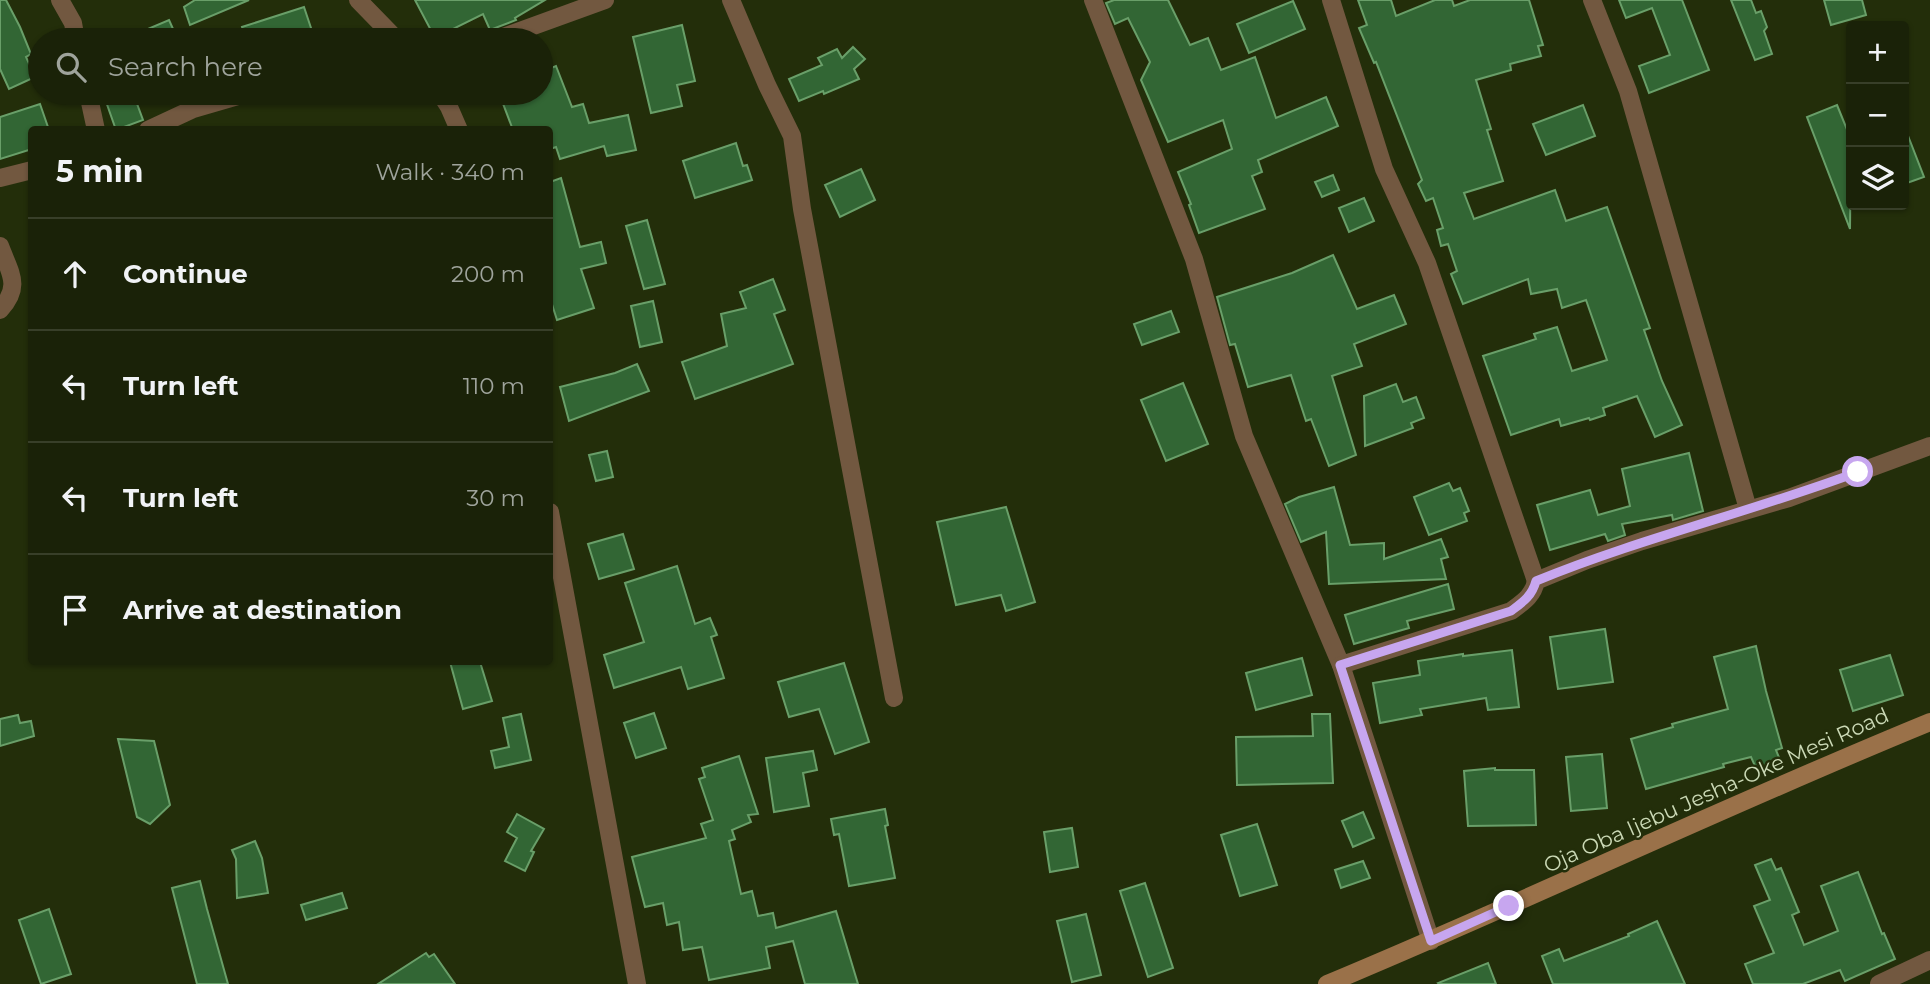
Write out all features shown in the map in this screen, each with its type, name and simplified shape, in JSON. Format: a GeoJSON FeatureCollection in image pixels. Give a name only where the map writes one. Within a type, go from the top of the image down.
{"type":"FeatureCollection","features":[{"type":"Feature","properties":{"kind":"main road","name":"Oja Oba Ijebu Jesha-Oke Mesi Road"},"geometry":{"type":"LineString","coordinates":[[1327,984],[1431,941],[1801,775],[1930,722]]}},
{"type":"Feature","properties":{"kind":"street"},"geometry":{"type":"LineString","coordinates":[[60,0],[74,28]]}},
{"type":"Feature","properties":{"kind":"street"},"geometry":{"type":"LineString","coordinates":[[358,0],[385,28]]}},
{"type":"Feature","properties":{"kind":"street"},"geometry":{"type":"LineString","coordinates":[[528,28],[604,0]]}},
{"type":"Feature","properties":{"kind":"street"},"geometry":{"type":"LineString","coordinates":[[731,0],[792,136],[804,222],[894,698]]}},
{"type":"Feature","properties":{"kind":"street"},"geometry":{"type":"LineString","coordinates":[[1093,0],[1194,259],[1244,436],[1340,665],[1431,941]]}},
{"type":"Feature","properties":{"kind":"street"},"geometry":{"type":"LineString","coordinates":[[1331,0],[1384,169],[1427,263],[1536,581],[1534,590],[1527,599],[1511,611],[1340,665]]}},
{"type":"Feature","properties":{"kind":"street"},"geometry":{"type":"LineString","coordinates":[[1592,0],[1628,91],[1748,509]]}},
{"type":"Feature","properties":{"kind":"street"},"geometry":{"type":"LineString","coordinates":[[91,105],[95,126]]}},
{"type":"Feature","properties":{"kind":"street"},"geometry":{"type":"LineString","coordinates":[[157,126],[207,105]]}},
{"type":"Feature","properties":{"kind":"street"},"geometry":{"type":"LineString","coordinates":[[448,105],[457,126]]}},
{"type":"Feature","properties":{"kind":"street"},"geometry":{"type":"LineString","coordinates":[[0,178],[28,171]]}},
{"type":"Feature","properties":{"kind":"street"},"geometry":{"type":"LineString","coordinates":[[0,246],[14,282],[10,298],[0,310]]}},
{"type":"Feature","properties":{"kind":"street"},"geometry":{"type":"LineString","coordinates":[[1536,581],[1587,559],[1789,498],[1930,446]]}},
{"type":"Feature","properties":{"kind":"street"},"geometry":{"type":"LineString","coordinates":[[553,528],[637,984]]}},
{"type":"Feature","properties":{"kind":"street"},"geometry":{"type":"LineString","coordinates":[[1879,984],[1930,960]]}},
{"type":"Feature","properties":{"kind":"building"},"geometry":{"type":"Polygon","coordinates":[[[0,0],[6,0],[28,47],[28,80],[9,89],[0,69],[0,0]]]}},
{"type":"Feature","properties":{"kind":"building"},"geometry":{"type":"Polygon","coordinates":[[[195,0],[249,0],[190,25],[184,7],[195,0]]]}},
{"type":"Feature","properties":{"kind":"building"},"geometry":{"type":"Polygon","coordinates":[[[415,0],[545,0],[515,18],[516,20],[495,28],[489,28],[483,14],[455,28],[430,28],[415,0]]]}},
{"type":"Feature","properties":{"kind":"building"},"geometry":{"type":"Polygon","coordinates":[[[1114,0],[1168,0],[1190,45],[1208,38],[1221,70],[1255,57],[1276,118],[1326,97],[1338,126],[1258,160],[1262,172],[1252,176],[1265,209],[1199,233],[1178,172],[1232,149],[1223,120],[1168,142],[1141,80],[1150,62],[1128,18],[1115,24],[1106,3],[1114,0]]]}},
{"type":"Feature","properties":{"kind":"building"},"geometry":{"type":"Polygon","coordinates":[[[1358,0],[1391,0],[1396,16],[1435,0],[1452,0],[1454,6],[1470,0],[1529,0],[1543,45],[1538,46],[1541,56],[1510,64],[1511,70],[1476,80],[1491,129],[1487,130],[1503,181],[1464,193],[1474,219],[1555,190],[1566,221],[1607,207],[1650,328],[1644,330],[1662,381],[1682,425],[1655,437],[1637,396],[1603,408],[1605,415],[1590,420],[1589,418],[1561,426],[1559,419],[1511,435],[1483,356],[1536,339],[1534,334],[1557,327],[1572,371],[1607,360],[1586,300],[1562,308],[1557,289],[1531,294],[1528,279],[1463,304],[1451,274],[1457,271],[1448,244],[1441,246],[1437,230],[1443,228],[1433,198],[1426,201],[1418,184],[1422,180],[1376,62],[1374,63],[1359,28],[1367,25],[1358,0]]]}},
{"type":"Feature","properties":{"kind":"building"},"geometry":{"type":"Polygon","coordinates":[[[1619,0],[1682,0],[1709,70],[1649,93],[1639,66],[1670,55],[1652,8],[1626,18],[1619,0]]]}},
{"type":"Feature","properties":{"kind":"building"},"geometry":{"type":"Polygon","coordinates":[[[1731,0],[1751,0],[1756,13],[1761,11],[1772,54],[1755,60],[1731,0]]]}},
{"type":"Feature","properties":{"kind":"building"},"geometry":{"type":"Polygon","coordinates":[[[1824,0],[1862,0],[1866,15],[1831,25],[1824,0]]]}},
{"type":"Feature","properties":{"kind":"building"},"geometry":{"type":"Polygon","coordinates":[[[1293,1],[1305,29],[1249,53],[1237,24],[1293,1]]]}},
{"type":"Feature","properties":{"kind":"building"},"geometry":{"type":"Polygon","coordinates":[[[304,7],[311,28],[242,28],[304,7]]]}},
{"type":"Feature","properties":{"kind":"building"},"geometry":{"type":"Polygon","coordinates":[[[169,20],[173,28],[150,28],[169,20]]]}},
{"type":"Feature","properties":{"kind":"building"},"geometry":{"type":"Polygon","coordinates":[[[682,25],[695,81],[677,85],[682,106],[651,113],[633,37],[682,25]]]}},
{"type":"Feature","properties":{"kind":"building"},"geometry":{"type":"Polygon","coordinates":[[[853,47],[865,59],[854,69],[859,79],[799,101],[789,79],[822,65],[818,58],[837,49],[842,58],[853,47]]]}},
{"type":"Feature","properties":{"kind":"building"},"geometry":{"type":"Polygon","coordinates":[[[556,66],[572,107],[583,104],[589,123],[628,115],[636,150],[607,156],[604,146],[560,159],[556,147],[553,148],[553,126],[511,126],[504,105],[553,105],[553,67],[556,66]]]}},
{"type":"Feature","properties":{"kind":"building"},"geometry":{"type":"Polygon","coordinates":[[[40,105],[48,126],[28,126],[28,150],[0,159],[0,117],[40,105]]]}},
{"type":"Feature","properties":{"kind":"building"},"geometry":{"type":"Polygon","coordinates":[[[107,105],[137,105],[143,120],[127,126],[115,126],[107,105]]]}},
{"type":"Feature","properties":{"kind":"building"},"geometry":{"type":"Polygon","coordinates":[[[1583,105],[1595,136],[1546,155],[1533,124],[1583,105]]]}},
{"type":"Feature","properties":{"kind":"building"},"geometry":{"type":"Polygon","coordinates":[[[1837,105],[1846,127],[1846,210],[1850,210],[1850,229],[1807,117],[1837,105]]]}},
{"type":"Feature","properties":{"kind":"building"},"geometry":{"type":"Polygon","coordinates":[[[1909,138],[1924,177],[1909,182],[1909,138]]]}},
{"type":"Feature","properties":{"kind":"building"},"geometry":{"type":"Polygon","coordinates":[[[736,143],[743,166],[747,165],[752,180],[695,198],[683,161],[736,143]]]}},
{"type":"Feature","properties":{"kind":"building"},"geometry":{"type":"Polygon","coordinates":[[[861,169],[875,200],[840,217],[825,185],[861,169]]]}},
{"type":"Feature","properties":{"kind":"building"},"geometry":{"type":"Polygon","coordinates":[[[1333,175],[1339,190],[1322,197],[1315,182],[1333,175]]]}},
{"type":"Feature","properties":{"kind":"building"},"geometry":{"type":"Polygon","coordinates":[[[561,178],[580,247],[601,242],[606,263],[581,269],[594,308],[557,320],[553,307],[553,181],[561,178]]]}},
{"type":"Feature","properties":{"kind":"building"},"geometry":{"type":"Polygon","coordinates":[[[1364,198],[1374,221],[1349,232],[1339,208],[1364,198]]]}},
{"type":"Feature","properties":{"kind":"building"},"geometry":{"type":"Polygon","coordinates":[[[647,220],[665,284],[644,289],[626,226],[647,220]]]}},
{"type":"Feature","properties":{"kind":"building"},"geometry":{"type":"Polygon","coordinates":[[[1333,255],[1357,309],[1394,295],[1406,324],[1354,344],[1362,366],[1332,376],[1356,455],[1329,466],[1311,419],[1306,421],[1291,375],[1248,387],[1235,344],[1230,345],[1217,297],[1292,273],[1333,255]]]}},
{"type":"Feature","properties":{"kind":"building"},"geometry":{"type":"Polygon","coordinates":[[[773,279],[785,310],[774,314],[793,364],[695,399],[682,362],[727,346],[721,314],[746,308],[740,292],[773,279]]]}},
{"type":"Feature","properties":{"kind":"building"},"geometry":{"type":"Polygon","coordinates":[[[653,301],[662,342],[640,347],[631,306],[653,301]]]}},
{"type":"Feature","properties":{"kind":"building"},"geometry":{"type":"Polygon","coordinates":[[[1171,311],[1179,332],[1142,345],[1134,324],[1171,311]]]}},
{"type":"Feature","properties":{"kind":"building"},"geometry":{"type":"Polygon","coordinates":[[[637,364],[649,391],[569,421],[560,387],[615,373],[637,364]]]}},
{"type":"Feature","properties":{"kind":"building"},"geometry":{"type":"Polygon","coordinates":[[[1183,383],[1208,444],[1166,461],[1141,400],[1183,383]]]}},
{"type":"Feature","properties":{"kind":"building"},"geometry":{"type":"Polygon","coordinates":[[[1396,384],[1403,402],[1416,397],[1424,418],[1411,423],[1413,428],[1365,446],[1364,396],[1396,384]]]}},
{"type":"Feature","properties":{"kind":"building"},"geometry":{"type":"Polygon","coordinates":[[[607,451],[613,477],[596,481],[589,455],[607,451]]]}},
{"type":"Feature","properties":{"kind":"building"},"geometry":{"type":"Polygon","coordinates":[[[1689,453],[1703,511],[1673,520],[1672,515],[1622,524],[1625,535],[1608,541],[1605,534],[1550,550],[1537,505],[1590,490],[1598,515],[1630,506],[1622,469],[1689,453]]]}},
{"type":"Feature","properties":{"kind":"building"},"geometry":{"type":"Polygon","coordinates":[[[1449,483],[1453,491],[1460,488],[1469,511],[1464,513],[1467,521],[1429,535],[1414,497],[1449,483]]]}},
{"type":"Feature","properties":{"kind":"building"},"geometry":{"type":"Polygon","coordinates":[[[1334,487],[1350,545],[1384,543],[1384,559],[1441,539],[1448,557],[1441,559],[1446,579],[1329,584],[1326,532],[1301,542],[1285,504],[1334,487]]]}},
{"type":"Feature","properties":{"kind":"building"},"geometry":{"type":"Polygon","coordinates":[[[1006,507],[1035,602],[1006,611],[1001,595],[956,605],[937,522],[1006,507]]]}},
{"type":"Feature","properties":{"kind":"building"},"geometry":{"type":"Polygon","coordinates":[[[623,534],[634,569],[599,579],[588,544],[623,534]]]}},
{"type":"Feature","properties":{"kind":"building"},"geometry":{"type":"Polygon","coordinates":[[[677,566],[695,624],[710,618],[717,635],[711,637],[724,678],[688,689],[681,667],[614,688],[604,655],[644,642],[625,583],[677,566]]]}},
{"type":"Feature","properties":{"kind":"building"},"geometry":{"type":"Polygon","coordinates":[[[1448,584],[1454,609],[1407,621],[1409,628],[1354,644],[1345,615],[1448,584]]]}},
{"type":"Feature","properties":{"kind":"building"},"geometry":{"type":"Polygon","coordinates":[[[1605,629],[1613,682],[1558,689],[1550,637],[1605,629]]]}},
{"type":"Feature","properties":{"kind":"building"},"geometry":{"type":"Polygon","coordinates":[[[1756,646],[1782,748],[1776,750],[1782,765],[1759,775],[1751,757],[1646,789],[1631,739],[1673,727],[1672,724],[1728,709],[1714,657],[1756,646]]]}},
{"type":"Feature","properties":{"kind":"building"},"geometry":{"type":"Polygon","coordinates":[[[1512,650],[1519,707],[1488,710],[1486,698],[1420,709],[1422,715],[1380,723],[1373,683],[1420,675],[1418,661],[1512,650]]]}},
{"type":"Feature","properties":{"kind":"building"},"geometry":{"type":"Polygon","coordinates":[[[1890,655],[1903,695],[1853,711],[1840,670],[1890,655]]]}},
{"type":"Feature","properties":{"kind":"building"},"geometry":{"type":"Polygon","coordinates":[[[1302,658],[1312,695],[1256,710],[1246,673],[1302,658]]]}},
{"type":"Feature","properties":{"kind":"building"},"geometry":{"type":"Polygon","coordinates":[[[844,663],[869,742],[835,754],[819,709],[789,717],[778,682],[844,663]]]}},
{"type":"Feature","properties":{"kind":"building"},"geometry":{"type":"Polygon","coordinates":[[[451,665],[481,665],[492,701],[463,709],[451,665]]]}},
{"type":"Feature","properties":{"kind":"building"},"geometry":{"type":"Polygon","coordinates":[[[654,713],[666,748],[636,758],[624,723],[654,713]]]}},
{"type":"Feature","properties":{"kind":"building"},"geometry":{"type":"Polygon","coordinates":[[[521,714],[531,760],[495,768],[491,751],[509,747],[503,718],[521,714]]]}},
{"type":"Feature","properties":{"kind":"building"},"geometry":{"type":"Polygon","coordinates":[[[1312,714],[1330,714],[1333,783],[1237,785],[1236,737],[1313,736],[1312,714]]]}},
{"type":"Feature","properties":{"kind":"building"},"geometry":{"type":"Polygon","coordinates":[[[18,715],[20,723],[31,721],[34,736],[0,746],[0,719],[18,715]]]}},
{"type":"Feature","properties":{"kind":"building"},"geometry":{"type":"Polygon","coordinates":[[[118,739],[154,741],[170,805],[150,824],[137,817],[118,739]]]}},
{"type":"Feature","properties":{"kind":"building"},"geometry":{"type":"Polygon","coordinates":[[[813,751],[817,770],[803,773],[809,806],[774,812],[766,758],[813,751]]]}},
{"type":"Feature","properties":{"kind":"building"},"geometry":{"type":"Polygon","coordinates":[[[1602,754],[1607,808],[1571,811],[1566,757],[1602,754]]]}},
{"type":"Feature","properties":{"kind":"building"},"geometry":{"type":"Polygon","coordinates":[[[739,756],[758,814],[748,815],[751,822],[732,830],[735,839],[729,841],[741,894],[752,891],[758,916],[773,913],[776,928],[836,911],[858,984],[805,984],[793,941],[766,947],[770,968],[709,980],[702,947],[683,950],[679,922],[667,925],[663,903],[645,907],[632,857],[706,838],[701,824],[713,820],[699,779],[705,777],[702,768],[739,756]]]}},
{"type":"Feature","properties":{"kind":"building"},"geometry":{"type":"Polygon","coordinates":[[[1495,768],[1534,770],[1536,825],[1468,826],[1464,771],[1495,768]]]}},
{"type":"Feature","properties":{"kind":"building"},"geometry":{"type":"Polygon","coordinates":[[[885,809],[888,825],[885,826],[895,878],[849,886],[839,834],[834,835],[831,819],[885,809]]]}},
{"type":"Feature","properties":{"kind":"building"},"geometry":{"type":"Polygon","coordinates":[[[1363,812],[1374,838],[1353,847],[1342,821],[1363,812]]]}},
{"type":"Feature","properties":{"kind":"building"},"geometry":{"type":"Polygon","coordinates":[[[517,814],[544,829],[531,851],[534,852],[525,871],[505,861],[517,838],[507,832],[517,814]]]}},
{"type":"Feature","properties":{"kind":"building"},"geometry":{"type":"Polygon","coordinates":[[[1257,824],[1277,885],[1240,896],[1221,835],[1257,824]]]}},
{"type":"Feature","properties":{"kind":"building"},"geometry":{"type":"Polygon","coordinates":[[[1072,828],[1078,867],[1050,872],[1044,832],[1072,828]]]}},
{"type":"Feature","properties":{"kind":"building"},"geometry":{"type":"Polygon","coordinates":[[[255,841],[262,858],[268,893],[237,898],[236,859],[232,850],[255,841]]]}},
{"type":"Feature","properties":{"kind":"building"},"geometry":{"type":"Polygon","coordinates":[[[1771,859],[1776,870],[1781,868],[1799,912],[1792,915],[1804,945],[1838,931],[1821,886],[1858,872],[1882,934],[1884,933],[1895,959],[1845,981],[1840,970],[1803,984],[1753,984],[1745,964],[1774,953],[1754,906],[1770,900],[1755,865],[1771,859]]]}},
{"type":"Feature","properties":{"kind":"building"},"geometry":{"type":"Polygon","coordinates":[[[1363,861],[1370,878],[1341,888],[1335,870],[1363,861]]]}},
{"type":"Feature","properties":{"kind":"building"},"geometry":{"type":"Polygon","coordinates":[[[200,881],[228,984],[197,984],[172,888],[200,881]]]}},
{"type":"Feature","properties":{"kind":"building"},"geometry":{"type":"Polygon","coordinates":[[[1145,883],[1173,968],[1148,977],[1120,891],[1145,883]]]}},
{"type":"Feature","properties":{"kind":"building"},"geometry":{"type":"Polygon","coordinates":[[[342,893],[347,908],[306,920],[301,905],[342,893]]]}},
{"type":"Feature","properties":{"kind":"building"},"geometry":{"type":"Polygon","coordinates":[[[49,909],[71,974],[41,984],[19,920],[49,909]]]}},
{"type":"Feature","properties":{"kind":"building"},"geometry":{"type":"Polygon","coordinates":[[[1086,914],[1101,975],[1072,982],[1057,921],[1086,914]]]}},
{"type":"Feature","properties":{"kind":"building"},"geometry":{"type":"Polygon","coordinates":[[[1657,921],[1685,984],[1553,984],[1542,956],[1559,949],[1564,961],[1629,936],[1628,934],[1657,921]]]}},
{"type":"Feature","properties":{"kind":"building"},"geometry":{"type":"Polygon","coordinates":[[[426,953],[429,957],[434,954],[455,984],[378,984],[426,953]]]}},
{"type":"Feature","properties":{"kind":"building"},"geometry":{"type":"Polygon","coordinates":[[[1488,963],[1496,984],[1438,983],[1488,963]]]}},
{"type":"Feature","properties":{"kind":"route"},"geometry":{"type":"LineString","coordinates":[[1509,906],[1431,941],[1340,665],[1511,611],[1527,599],[1534,590],[1536,581],[1587,559],[1789,498],[1858,472]]}}]}
